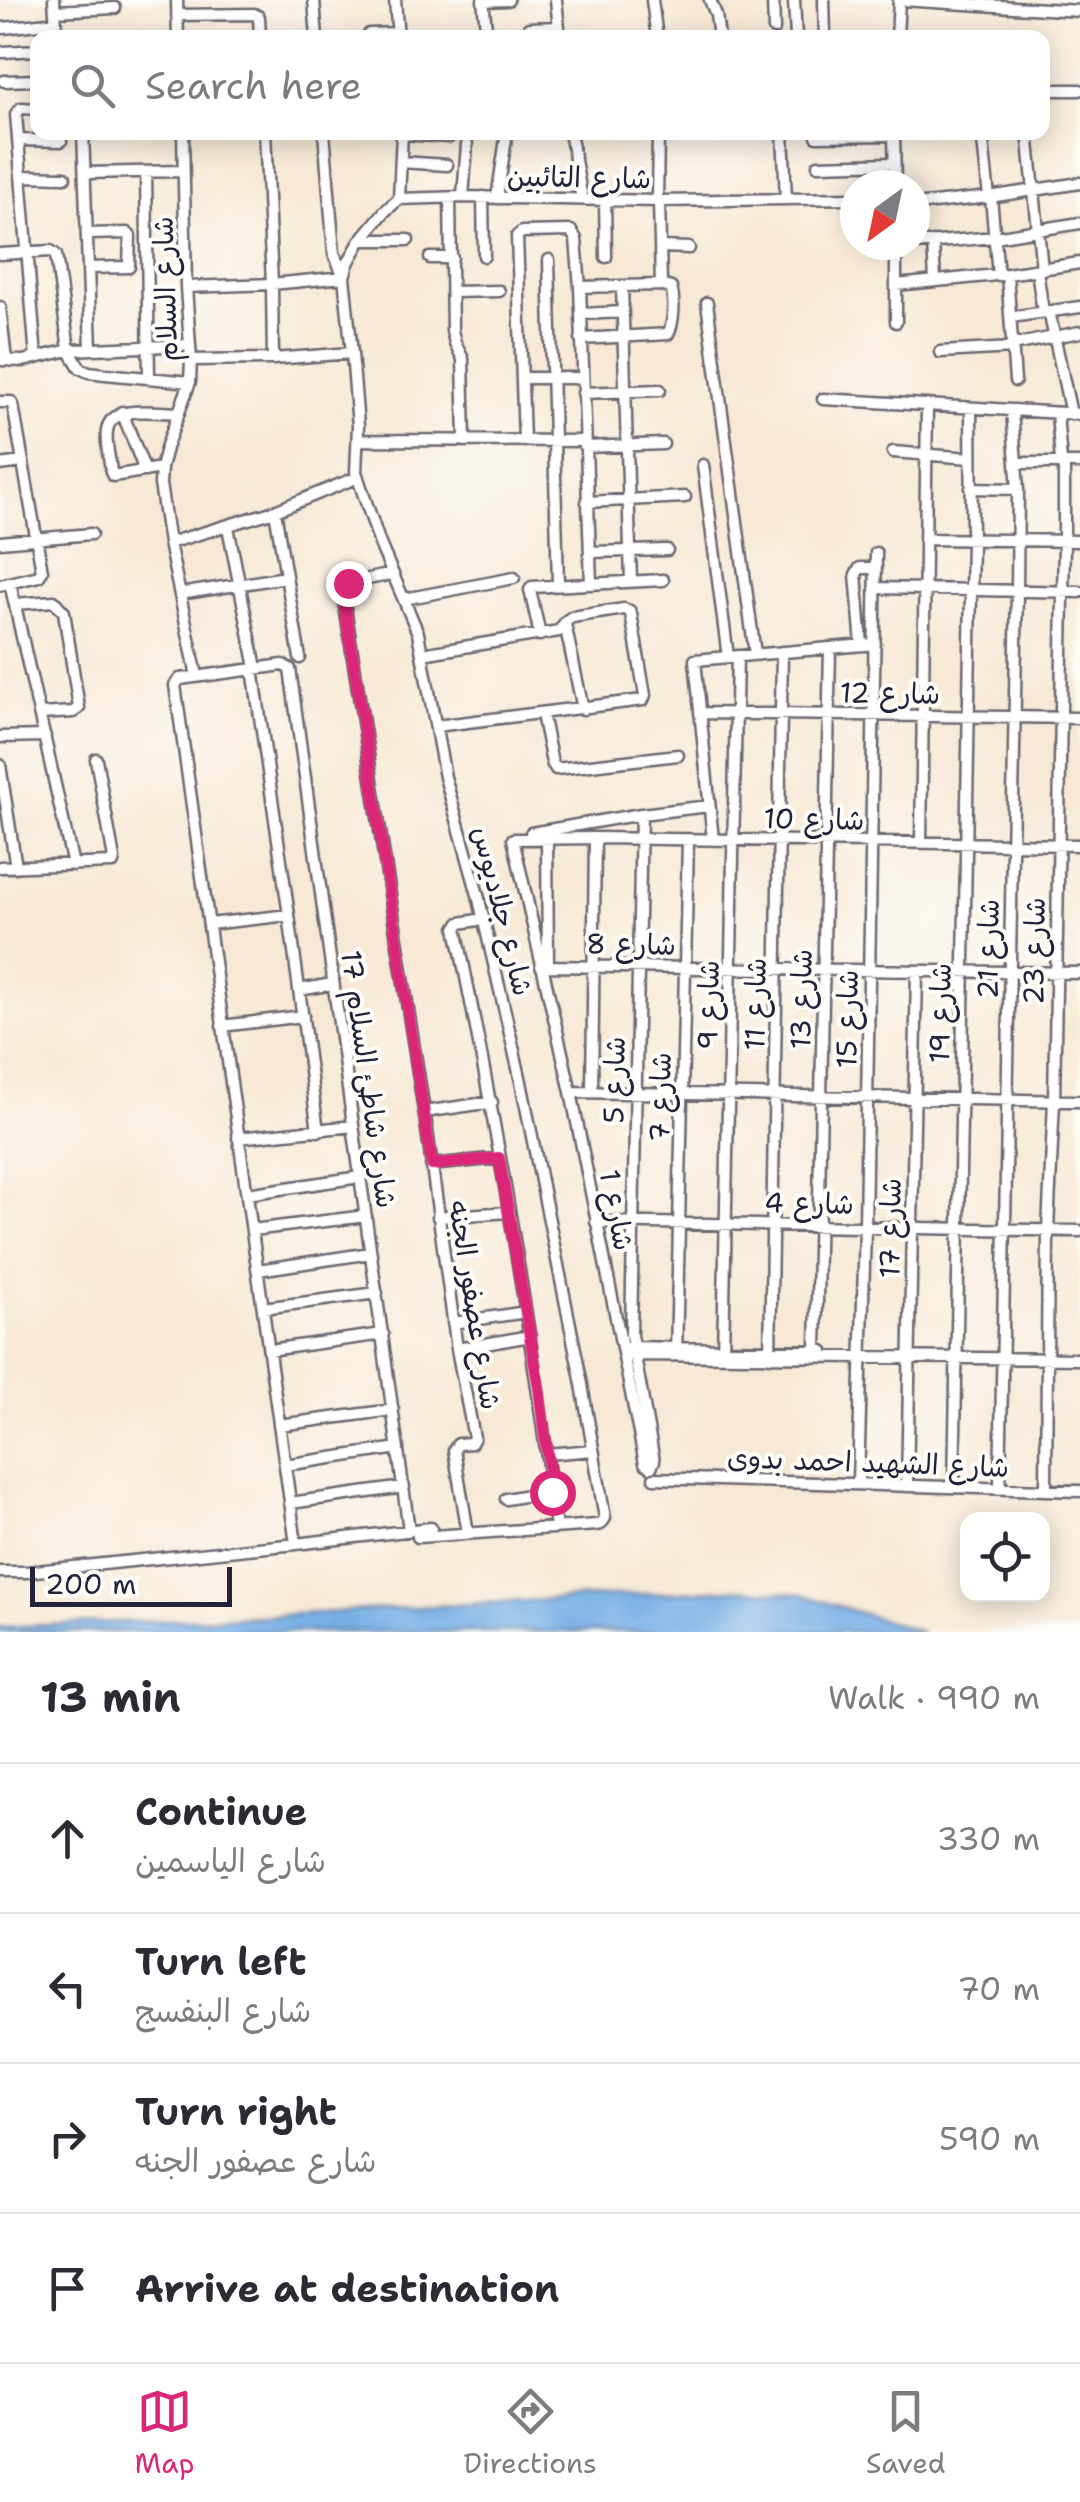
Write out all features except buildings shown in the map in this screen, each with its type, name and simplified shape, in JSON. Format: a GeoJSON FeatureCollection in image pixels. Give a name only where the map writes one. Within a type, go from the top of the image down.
{"type":"FeatureCollection","features":[{"type":"Feature","properties":{"kind":"street"},"geometry":{"type":"LineString","coordinates":[[176,0],[178,30]]}},
{"type":"Feature","properties":{"kind":"street"},"geometry":{"type":"LineString","coordinates":[[314,0],[316,30]]}},
{"type":"Feature","properties":{"kind":"street"},"geometry":{"type":"LineString","coordinates":[[395,0],[398,30]]}},
{"type":"Feature","properties":{"kind":"street"},"geometry":{"type":"LineString","coordinates":[[485,30],[483,0],[508,0]]}},
{"type":"Feature","properties":{"kind":"street"},"geometry":{"type":"LineString","coordinates":[[556,0],[559,30]]}},
{"type":"Feature","properties":{"kind":"street"},"geometry":{"type":"LineString","coordinates":[[652,0],[656,30]]}},
{"type":"Feature","properties":{"kind":"street"},"geometry":{"type":"LineString","coordinates":[[710,0],[719,30]]}},
{"type":"Feature","properties":{"kind":"street"},"geometry":{"type":"LineString","coordinates":[[773,0],[774,29]]}},
{"type":"Feature","properties":{"kind":"street"},"geometry":{"type":"LineString","coordinates":[[794,0],[796,30]]}},
{"type":"Feature","properties":{"kind":"street"},"geometry":{"type":"LineString","coordinates":[[824,0],[826,30]]}},
{"type":"Feature","properties":{"kind":"street"},"geometry":{"type":"LineString","coordinates":[[898,30],[900,0],[1080,11]]}},
{"type":"Feature","properties":{"kind":"street"},"geometry":{"type":"LineString","coordinates":[[4,28],[92,4],[115,8]]}},
{"type":"Feature","properties":{"kind":"street"},"geometry":{"type":"LineString","coordinates":[[177,14],[254,14],[259,17],[260,30]]}},
{"type":"Feature","properties":{"kind":"street"},"geometry":{"type":"LineString","coordinates":[[3,52],[30,50]]}},
{"type":"Feature","properties":{"kind":"street"},"geometry":{"type":"LineString","coordinates":[[4,81],[30,80]]}},
{"type":"Feature","properties":{"kind":"street"},"geometry":{"type":"LineString","coordinates":[[1050,90],[1080,90]]}},
{"type":"Feature","properties":{"kind":"street"},"geometry":{"type":"LineString","coordinates":[[30,109],[17,111],[36,358]]}},
{"type":"Feature","properties":{"kind":"street"},"geometry":{"type":"LineString","coordinates":[[19,140],[61,141]]}},
{"type":"Feature","properties":{"kind":"street"},"geometry":{"type":"LineString","coordinates":[[84,140],[91,349]]}},
{"type":"Feature","properties":{"kind":"street","name":"شارع السلام"},"geometry":{"type":"LineString","coordinates":[[182,140],[190,382],[161,468],[169,543],[197,676]]}},
{"type":"Feature","properties":{"kind":"street"},"geometry":{"type":"LineString","coordinates":[[265,140],[273,359]]}},
{"type":"Feature","properties":{"kind":"street","name":"شارع جلاديوس"},"geometry":{"type":"LineString","coordinates":[[325,140],[334,252],[344,277],[352,353],[358,477],[368,512],[418,633],[445,777],[484,918],[520,1077],[604,1520],[597,1525],[414,1534]]}},
{"type":"Feature","properties":{"kind":"street"},"geometry":{"type":"LineString","coordinates":[[186,287],[344,277],[361,240],[399,199],[402,140]]}},
{"type":"Feature","properties":{"kind":"street"},"geometry":{"type":"LineString","coordinates":[[497,198],[505,140]]}},
{"type":"Feature","properties":{"kind":"street"},"geometry":{"type":"LineString","coordinates":[[571,140],[582,200]]}},
{"type":"Feature","properties":{"kind":"street"},"geometry":{"type":"LineString","coordinates":[[658,140],[661,285]]}},
{"type":"Feature","properties":{"kind":"street"},"geometry":{"type":"LineString","coordinates":[[783,140],[786,199]]}},
{"type":"Feature","properties":{"kind":"street"},"geometry":{"type":"LineString","coordinates":[[894,140],[894,170]]}},
{"type":"Feature","properties":{"kind":"street"},"geometry":{"type":"LineString","coordinates":[[983,140],[995,237],[1011,317],[1015,380]]}},
{"type":"Feature","properties":{"kind":"street"},"geometry":{"type":"LineString","coordinates":[[823,399],[1076,414],[1046,312],[1029,140]]}},
{"type":"Feature","properties":{"kind":"street"},"geometry":{"type":"LineString","coordinates":[[464,441],[463,359],[453,338],[452,258],[456,197],[467,144]]}},
{"type":"Feature","properties":{"kind":"street"},"geometry":{"type":"LineString","coordinates":[[400,162],[446,164]]}},
{"type":"Feature","properties":{"kind":"street"},"geometry":{"type":"LineString","coordinates":[[818,165],[894,163]]}},
{"type":"Feature","properties":{"kind":"street"},"geometry":{"type":"LineString","coordinates":[[86,173],[184,171]]}},
{"type":"Feature","properties":{"kind":"street"},"geometry":{"type":"LineString","coordinates":[[146,172],[149,379]]}},
{"type":"Feature","properties":{"kind":"street"},"geometry":{"type":"LineString","coordinates":[[22,176],[65,176]]}},
{"type":"Feature","properties":{"kind":"street"},"geometry":{"type":"LineString","coordinates":[[930,203],[1080,183]]}},
{"type":"Feature","properties":{"kind":"street"},"geometry":{"type":"LineString","coordinates":[[484,198],[484,256]]}},
{"type":"Feature","properties":{"kind":"street","name":"شارع التائبين"},"geometry":{"type":"LineString","coordinates":[[399,199],[840,198]]}},
{"type":"Feature","properties":{"kind":"street"},"geometry":{"type":"LineString","coordinates":[[606,200],[606,257]]}},
{"type":"Feature","properties":{"kind":"street"},"geometry":{"type":"LineString","coordinates":[[930,242],[995,237],[1080,223]]}},
{"type":"Feature","properties":{"kind":"street"},"geometry":{"type":"LineString","coordinates":[[524,441],[516,241],[519,234],[574,232],[580,287],[592,583]]}},
{"type":"Feature","properties":{"kind":"street"},"geometry":{"type":"LineString","coordinates":[[88,234],[130,236],[128,267],[89,268]]}},
{"type":"Feature","properties":{"kind":"street"},"geometry":{"type":"LineString","coordinates":[[361,240],[408,240]]}},
{"type":"Feature","properties":{"kind":"street"},"geometry":{"type":"LineString","coordinates":[[933,242],[935,282]]}},
{"type":"Feature","properties":{"kind":"street"},"geometry":{"type":"LineString","coordinates":[[660,247],[689,248]]}},
{"type":"Feature","properties":{"kind":"street"},"geometry":{"type":"LineString","coordinates":[[0,254],[51,251],[58,258],[69,350],[75,362],[88,372],[190,382]]}},
{"type":"Feature","properties":{"kind":"street"},"geometry":{"type":"LineString","coordinates":[[430,258],[452,258]]}},
{"type":"Feature","properties":{"kind":"street"},"geometry":{"type":"LineString","coordinates":[[549,260],[558,584]]}},
{"type":"Feature","properties":{"kind":"street"},"geometry":{"type":"LineString","coordinates":[[896,260],[896,322]]}},
{"type":"Feature","properties":{"kind":"street"},"geometry":{"type":"LineString","coordinates":[[896,286],[1080,264]]}},
{"type":"Feature","properties":{"kind":"street"},"geometry":{"type":"LineString","coordinates":[[580,287],[661,285],[672,290],[670,332],[664,336],[581,339]]}},
{"type":"Feature","properties":{"kind":"street"},"geometry":{"type":"LineString","coordinates":[[622,286],[631,581]]}},
{"type":"Feature","properties":{"kind":"street"},"geometry":{"type":"LineString","coordinates":[[453,292],[499,291]]}},
{"type":"Feature","properties":{"kind":"street"},"geometry":{"type":"LineString","coordinates":[[708,303],[755,654]]}},
{"type":"Feature","properties":{"kind":"street"},"geometry":{"type":"LineString","coordinates":[[0,307],[3,360],[24,361],[69,350],[190,344]]}},
{"type":"Feature","properties":{"kind":"street"},"geometry":{"type":"LineString","coordinates":[[1011,317],[1080,307]]}},
{"type":"Feature","properties":{"kind":"street"},"geometry":{"type":"LineString","coordinates":[[581,314],[623,312]]}},
{"type":"Feature","properties":{"kind":"street"},"geometry":{"type":"LineString","coordinates":[[940,352],[1013,346],[1080,332]]}},
{"type":"Feature","properties":{"kind":"street"},"geometry":{"type":"LineString","coordinates":[[191,360],[352,353]]}},
{"type":"Feature","properties":{"kind":"street"},"geometry":{"type":"LineString","coordinates":[[523,378],[582,378]]}},
{"type":"Feature","properties":{"kind":"street"},"geometry":{"type":"LineString","coordinates":[[583,393],[660,390]]}},
{"type":"Feature","properties":{"kind":"street"},"geometry":{"type":"LineString","coordinates":[[0,402],[11,402],[13,406],[42,573],[5,584],[15,604],[72,865]]}},
{"type":"Feature","properties":{"kind":"street"},"geometry":{"type":"LineString","coordinates":[[921,843],[927,406]]}},
{"type":"Feature","properties":{"kind":"street","name":"شارع 19"},"geometry":{"type":"LineString","coordinates":[[954,1487],[972,540],[971,409]]}},
{"type":"Feature","properties":{"kind":"street","name":"شارع 21"},"geometry":{"type":"LineString","coordinates":[[1000,1488],[1018,590],[1018,489],[1012,411]]}},
{"type":"Feature","properties":{"kind":"street"},"geometry":{"type":"LineString","coordinates":[[122,412],[145,471]]}},
{"type":"Feature","properties":{"kind":"street"},"geometry":{"type":"LineString","coordinates":[[161,468],[112,474],[107,430],[122,412],[179,413]]}},
{"type":"Feature","properties":{"kind":"street","name":"شارع 23"},"geometry":{"type":"LineString","coordinates":[[1046,1490],[1064,542],[1063,463],[1057,414]]}},
{"type":"Feature","properties":{"kind":"street"},"geometry":{"type":"LineString","coordinates":[[358,440],[662,444]]}},
{"type":"Feature","properties":{"kind":"street"},"geometry":{"type":"LineString","coordinates":[[894,452],[971,458]]}},
{"type":"Feature","properties":{"kind":"street"},"geometry":{"type":"LineString","coordinates":[[0,465],[22,462]]}},
{"type":"Feature","properties":{"kind":"street"},"geometry":{"type":"LineString","coordinates":[[1017,463],[1080,463]]}},
{"type":"Feature","properties":{"kind":"street"},"geometry":{"type":"LineString","coordinates":[[703,465],[732,656]]}},
{"type":"Feature","properties":{"kind":"street"},"geometry":{"type":"LineString","coordinates":[[169,543],[274,511],[358,477]]}},
{"type":"Feature","properties":{"kind":"street"},"geometry":{"type":"LineString","coordinates":[[971,488],[1018,489]]}},
{"type":"Feature","properties":{"kind":"street"},"geometry":{"type":"LineString","coordinates":[[587,502],[685,497]]}},
{"type":"Feature","properties":{"kind":"street"},"geometry":{"type":"LineString","coordinates":[[274,511],[300,658]]}},
{"type":"Feature","properties":{"kind":"street"},"geometry":{"type":"LineString","coordinates":[[228,527],[254,668],[318,1131]]}},
{"type":"Feature","properties":{"kind":"street"},"geometry":{"type":"LineString","coordinates":[[0,542],[91,534]]}},
{"type":"Feature","properties":{"kind":"street"},"geometry":{"type":"LineString","coordinates":[[925,540],[1080,541]]}},
{"type":"Feature","properties":{"kind":"street"},"geometry":{"type":"LineString","coordinates":[[590,552],[667,550]]}},
{"type":"Feature","properties":{"kind":"street","name":"شارع 15"},"geometry":{"type":"LineString","coordinates":[[858,1484],[876,554]]}},
{"type":"Feature","properties":{"kind":"street"},"geometry":{"type":"LineString","coordinates":[[862,645],[856,574],[860,568],[876,568]]}},
{"type":"Feature","properties":{"kind":"street","name":"شارع عصفور الجنه"},"geometry":{"type":"LineString","coordinates":[[393,574],[348,583],[342,588],[457,1349],[474,1438],[471,1443],[458,1444],[454,1450],[468,1534]]}},
{"type":"Feature","properties":{"kind":"street"},"geometry":{"type":"LineString","coordinates":[[180,594],[286,577]]}},
{"type":"Feature","properties":{"kind":"street"},"geometry":{"type":"LineString","coordinates":[[404,599],[514,578]]}},
{"type":"Feature","properties":{"kind":"street"},"geometry":{"type":"LineString","coordinates":[[540,636],[530,590],[536,585],[663,580]]}},
{"type":"Feature","properties":{"kind":"street"},"geometry":{"type":"LineString","coordinates":[[876,588],[1080,592]]}},
{"type":"Feature","properties":{"kind":"street"},"geometry":{"type":"LineString","coordinates":[[15,604],[50,600],[64,612],[79,708],[40,714]]}},
{"type":"Feature","properties":{"kind":"street"},"geometry":{"type":"LineString","coordinates":[[422,654],[540,636],[559,631],[572,618],[624,610],[631,614],[645,698],[638,702],[436,726]]}},
{"type":"Feature","properties":{"kind":"street"},"geometry":{"type":"LineString","coordinates":[[564,624],[584,709]]}},
{"type":"Feature","properties":{"kind":"street"},"geometry":{"type":"LineString","coordinates":[[713,840],[695,660],[876,644]]}},
{"type":"Feature","properties":{"kind":"street","name":"شارع 13"},"geometry":{"type":"LineString","coordinates":[[816,1351],[830,648]]}},
{"type":"Feature","properties":{"kind":"street","name":"شارع 11"},"geometry":{"type":"LineString","coordinates":[[770,1353],[782,652]]}},
{"type":"Feature","properties":{"kind":"street","name":"شارع 9"},"geometry":{"type":"LineString","coordinates":[[723,1353],[736,713],[732,656]]}},
{"type":"Feature","properties":{"kind":"street","name":"شارع شاطئ السلام 17"},"geometry":{"type":"LineString","coordinates":[[254,668],[284,664],[290,669],[398,1448],[414,1534]]}},
{"type":"Feature","properties":{"kind":"street"},"geometry":{"type":"LineString","coordinates":[[254,668],[178,680],[175,687],[296,1544]]}},
{"type":"Feature","properties":{"kind":"street","name":"شارع 12"},"geometry":{"type":"LineString","coordinates":[[700,713],[1080,718]]}},
{"type":"Feature","properties":{"kind":"street"},"geometry":{"type":"LineString","coordinates":[[542,714],[552,763],[559,770],[678,755]]}},
{"type":"Feature","properties":{"kind":"street"},"geometry":{"type":"LineString","coordinates":[[0,738],[45,736]]}},
{"type":"Feature","properties":{"kind":"street"},"geometry":{"type":"LineString","coordinates":[[0,867],[111,864],[114,858],[96,759]]}},
{"type":"Feature","properties":{"kind":"street"},"geometry":{"type":"LineString","coordinates":[[0,764],[16,867]]}},
{"type":"Feature","properties":{"kind":"street"},"geometry":{"type":"LineString","coordinates":[[513,840],[517,835],[709,806]]}},
{"type":"Feature","properties":{"kind":"street","name":"شارع 5"},"geometry":{"type":"LineString","coordinates":[[628,1351],[641,814]]}},
{"type":"Feature","properties":{"kind":"street"},"geometry":{"type":"LineString","coordinates":[[544,966],[548,838]]}},
{"type":"Feature","properties":{"kind":"street"},"geometry":{"type":"LineString","coordinates":[[592,1092],[595,838]]}},
{"type":"Feature","properties":{"kind":"street","name":"شارع 10"},"geometry":{"type":"LineString","coordinates":[[513,840],[1080,845]]}},
{"type":"Feature","properties":{"kind":"street","name":"شارع 1"},"geometry":{"type":"LineString","coordinates":[[513,840],[544,966],[596,1222],[628,1351],[654,1461],[650,1467],[646,1464],[628,1351]]}},
{"type":"Feature","properties":{"kind":"street","name":"شارع 7"},"geometry":{"type":"LineString","coordinates":[[676,1352],[688,840]]}},
{"type":"Feature","properties":{"kind":"street"},"geometry":{"type":"LineString","coordinates":[[209,924],[289,914]]}},
{"type":"Feature","properties":{"kind":"street"},"geometry":{"type":"LineString","coordinates":[[484,918],[460,923],[456,928],[492,1102],[556,1528]]}},
{"type":"Feature","properties":{"kind":"street","name":"شارع 8"},"geometry":{"type":"LineString","coordinates":[[544,966],[1080,973]]}},
{"type":"Feature","properties":{"kind":"street","name":"شارع 17"},"geometry":{"type":"LineString","coordinates":[[907,1486],[918,970]]}},
{"type":"Feature","properties":{"kind":"street"},"geometry":{"type":"LineString","coordinates":[[299,990],[333,984]]}},
{"type":"Feature","properties":{"kind":"street"},"geometry":{"type":"LineString","coordinates":[[222,1026],[303,1016]]}},
{"type":"Feature","properties":{"kind":"street"},"geometry":{"type":"LineString","coordinates":[[571,1092],[1080,1102]]}},
{"type":"Feature","properties":{"kind":"street"},"geometry":{"type":"LineString","coordinates":[[424,1112],[492,1102]]}},
{"type":"Feature","properties":{"kind":"street"},"geometry":{"type":"LineString","coordinates":[[238,1138],[352,1126]]}},
{"type":"Feature","properties":{"kind":"street"},"geometry":{"type":"LineString","coordinates":[[432,1165],[499,1158]]}},
{"type":"Feature","properties":{"kind":"street"},"geometry":{"type":"LineString","coordinates":[[248,1194],[360,1177]]}},
{"type":"Feature","properties":{"kind":"street"},"geometry":{"type":"LineString","coordinates":[[438,1217],[508,1212]]}},
{"type":"Feature","properties":{"kind":"street"},"geometry":{"type":"LineString","coordinates":[[252,1230],[366,1216]]}},
{"type":"Feature","properties":{"kind":"street","name":"شارع 4"},"geometry":{"type":"LineString","coordinates":[[596,1222],[1080,1231]]}},
{"type":"Feature","properties":{"kind":"street"},"geometry":{"type":"LineString","coordinates":[[258,1270],[371,1254]]}},
{"type":"Feature","properties":{"kind":"street"},"geometry":{"type":"LineString","coordinates":[[263,1308],[376,1293]]}},
{"type":"Feature","properties":{"kind":"street"},"geometry":{"type":"LineString","coordinates":[[453,1323],[526,1312]]}},
{"type":"Feature","properties":{"kind":"street"},"geometry":{"type":"LineString","coordinates":[[269,1350],[382,1334]]}},
{"type":"Feature","properties":{"kind":"street"},"geometry":{"type":"LineString","coordinates":[[457,1349],[530,1336]]}},
{"type":"Feature","properties":{"kind":"street"},"geometry":{"type":"LineString","coordinates":[[628,1351],[816,1351],[863,1356]]}},
{"type":"Feature","properties":{"kind":"street"},"geometry":{"type":"LineString","coordinates":[[770,1353],[848,1358],[1080,1359]]}},
{"type":"Feature","properties":{"kind":"street"},"geometry":{"type":"LineString","coordinates":[[280,1425],[393,1410]]}},
{"type":"Feature","properties":{"kind":"street"},"geometry":{"type":"LineString","coordinates":[[285,1464],[398,1448]]}},
{"type":"Feature","properties":{"kind":"street"},"geometry":{"type":"LineString","coordinates":[[547,1454],[593,1450]]}},
{"type":"Feature","properties":{"kind":"street","name":"شارع الشهيد احمد بدوى"},"geometry":{"type":"LineString","coordinates":[[654,1478],[1080,1491]]}},
{"type":"Feature","properties":{"kind":"street"},"geometry":{"type":"LineString","coordinates":[[290,1503],[404,1488]]}},
{"type":"Feature","properties":{"kind":"street"},"geometry":{"type":"LineString","coordinates":[[506,1499],[552,1492]]}},
{"type":"Feature","properties":{"kind":"street"},"geometry":{"type":"LineString","coordinates":[[0,1572],[414,1534],[431,1528]]}},
{"type":"Feature","properties":{"kind":"water"},"geometry":{"type":"Polygon","coordinates":[[[731,1589],[800,1594],[922,1632],[0,1632],[0,1627],[731,1589]]]}},
{"type":"Feature","properties":{"kind":"route"},"geometry":{"type":"LineString","coordinates":[[348,583],[342,588],[432,1165],[499,1158],[539,1388],[552,1492]]}}]}
